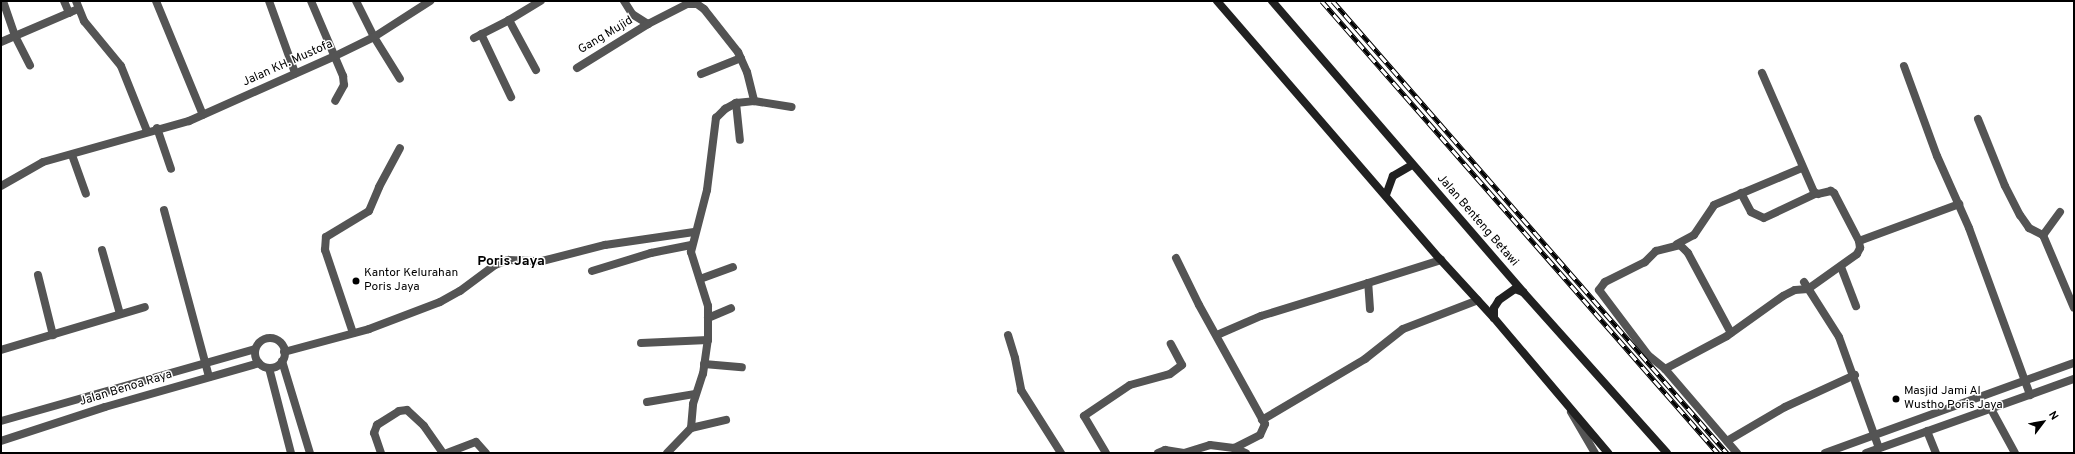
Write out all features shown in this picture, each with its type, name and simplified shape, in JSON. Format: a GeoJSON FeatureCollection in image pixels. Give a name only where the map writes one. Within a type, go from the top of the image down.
{"type":"FeatureCollection","features":[{"type":"Feature","properties":{"kind":"main road"},"geometry":{"type":"LineString","coordinates":[[1217,1],[1441,260],[1494,318],[1608,453]]}},
{"type":"Feature","properties":{"kind":"main road","name":"Jalan Benteng Betawi"},"geometry":{"type":"LineString","coordinates":[[1272,1],[1412,165],[1667,453]]}},
{"type":"Feature","properties":{"kind":"main road"},"geometry":{"type":"LineString","coordinates":[[1386,195],[1393,176],[1412,165]]}},
{"type":"Feature","properties":{"kind":"main road"},"geometry":{"type":"LineString","coordinates":[[1494,318],[1494,308],[1499,300],[1515,289],[1523,292]]}},
{"type":"Feature","properties":{"kind":"street"},"geometry":{"type":"LineString","coordinates":[[3,1],[15,36],[30,65]]}},
{"type":"Feature","properties":{"kind":"street"},"geometry":{"type":"LineString","coordinates":[[64,1],[68,13]]}},
{"type":"Feature","properties":{"kind":"street"},"geometry":{"type":"LineString","coordinates":[[156,1],[203,115]]}},
{"type":"Feature","properties":{"kind":"street"},"geometry":{"type":"LineString","coordinates":[[269,1],[295,73]]}},
{"type":"Feature","properties":{"kind":"street"},"geometry":{"type":"LineString","coordinates":[[311,1],[333,57],[343,76],[344,85],[335,101]]}},
{"type":"Feature","properties":{"kind":"street"},"geometry":{"type":"LineString","coordinates":[[356,1],[374,37],[400,79]]}},
{"type":"Feature","properties":{"kind":"street"},"geometry":{"type":"LineString","coordinates":[[511,97],[478,36],[541,1]]}},
{"type":"Feature","properties":{"kind":"street"},"geometry":{"type":"LineString","coordinates":[[624,1],[632,14],[648,24],[682,6],[697,4],[729,38],[741,58],[754,101]]}},
{"type":"Feature","properties":{"kind":"street","name":"Jalan KH. Mustofa"},"geometry":{"type":"LineString","coordinates":[[1,186],[43,162],[72,155],[203,115],[374,37],[427,2]]}},
{"type":"Feature","properties":{"kind":"street"},"geometry":{"type":"LineString","coordinates":[[1,42],[68,13],[77,5],[87,26],[121,66],[147,131]]}},
{"type":"Feature","properties":{"kind":"street"},"geometry":{"type":"LineString","coordinates":[[509,20],[536,70]]}},
{"type":"Feature","properties":{"kind":"street","name":"Gang Mujid"},"geometry":{"type":"LineString","coordinates":[[577,68],[648,24]]}},
{"type":"Feature","properties":{"kind":"street"},"geometry":{"type":"LineString","coordinates":[[701,74],[741,58]]}},
{"type":"Feature","properties":{"kind":"street"},"geometry":{"type":"LineString","coordinates":[[1904,66],[1937,156],[1959,204],[2030,395]]}},
{"type":"Feature","properties":{"kind":"street"},"geometry":{"type":"LineString","coordinates":[[1762,73],[1802,168],[1815,194]]}},
{"type":"Feature","properties":{"kind":"street"},"geometry":{"type":"LineString","coordinates":[[691,428],[695,394],[704,364],[708,340],[708,318],[706,297],[692,256],[691,245],[707,190],[716,118],[725,109],[736,103],[754,101],[792,106]]}},
{"type":"Feature","properties":{"kind":"street"},"geometry":{"type":"LineString","coordinates":[[736,103],[740,140]]}},
{"type":"Feature","properties":{"kind":"street"},"geometry":{"type":"LineString","coordinates":[[1978,119],[2005,186],[2020,216],[2030,228],[2043,235],[2074,308]]}},
{"type":"Feature","properties":{"kind":"street"},"geometry":{"type":"LineString","coordinates":[[157,128],[171,169]]}},
{"type":"Feature","properties":{"kind":"street"},"geometry":{"type":"LineString","coordinates":[[353,333],[325,250],[326,237],[369,212],[379,187],[400,148]]}},
{"type":"Feature","properties":{"kind":"street"},"geometry":{"type":"LineString","coordinates":[[72,155],[86,194]]}},
{"type":"Feature","properties":{"kind":"street"},"geometry":{"type":"LineString","coordinates":[[1737,453],[1665,369],[1648,355],[1599,290],[1605,282],[1645,262],[1656,251],[1676,244],[1694,235],[1714,205],[1802,168]]}},
{"type":"Feature","properties":{"kind":"street"},"geometry":{"type":"LineString","coordinates":[[1665,369],[1731,333],[1783,296],[1806,286],[1841,267],[1857,254],[1860,248],[1858,240],[1834,193],[1831,191],[1815,194],[1764,218],[1751,212],[1741,194]]}},
{"type":"Feature","properties":{"kind":"street"},"geometry":{"type":"LineString","coordinates":[[1858,240],[1959,204]]}},
{"type":"Feature","properties":{"kind":"street"},"geometry":{"type":"LineString","coordinates":[[164,210],[209,377]]}},
{"type":"Feature","properties":{"kind":"street"},"geometry":{"type":"LineString","coordinates":[[2043,235],[2060,212]]}},
{"type":"Feature","properties":{"kind":"street"},"geometry":{"type":"LineString","coordinates":[[310,453],[282,361],[284,352],[369,329],[440,302],[460,291],[495,265],[508,260],[542,261],[605,245],[694,232]]}},
{"type":"Feature","properties":{"kind":"street"},"geometry":{"type":"LineString","coordinates":[[1676,244],[1688,252],[1731,333]]}},
{"type":"Feature","properties":{"kind":"street"},"geometry":{"type":"LineString","coordinates":[[592,271],[651,253],[691,245]]}},
{"type":"Feature","properties":{"kind":"street"},"geometry":{"type":"LineString","coordinates":[[102,250],[120,314]]}},
{"type":"Feature","properties":{"kind":"street"},"geometry":{"type":"LineString","coordinates":[[1176,258],[1199,305],[1217,335],[1262,420],[1264,427],[1260,435],[1234,448]]}},
{"type":"Feature","properties":{"kind":"street"},"geometry":{"type":"LineString","coordinates":[[1217,335],[1261,316],[1441,260]]}},
{"type":"Feature","properties":{"kind":"street"},"geometry":{"type":"LineString","coordinates":[[700,278],[733,267]]}},
{"type":"Feature","properties":{"kind":"street"},"geometry":{"type":"LineString","coordinates":[[1841,267],[1856,306]]}},
{"type":"Feature","properties":{"kind":"street"},"geometry":{"type":"LineString","coordinates":[[38,275],[53,334]]}},
{"type":"Feature","properties":{"kind":"street"},"geometry":{"type":"LineString","coordinates":[[1368,283],[1370,309]]}},
{"type":"Feature","properties":{"kind":"street"},"geometry":{"type":"LineString","coordinates":[[1806,286],[1839,337],[1854,375],[1879,448]]}},
{"type":"Feature","properties":{"kind":"street"},"geometry":{"type":"LineString","coordinates":[[1262,420],[1365,359],[1403,329],[1478,300]]}},
{"type":"Feature","properties":{"kind":"street"},"geometry":{"type":"LineString","coordinates":[[1,350],[145,306]]}},
{"type":"Feature","properties":{"kind":"street"},"geometry":{"type":"LineString","coordinates":[[708,318],[731,308]]}},
{"type":"Feature","properties":{"kind":"street"},"geometry":{"type":"LineString","coordinates":[[1008,335],[1021,390],[1061,453]]}},
{"type":"Feature","properties":{"kind":"street","name":"Jalan Benoa Raya"},"geometry":{"type":"LineString","coordinates":[[1,421],[255,349],[261,341],[271,338],[280,342],[284,352]]}},
{"type":"Feature","properties":{"kind":"street"},"geometry":{"type":"LineString","coordinates":[[641,343],[708,340]]}},
{"type":"Feature","properties":{"kind":"street"},"geometry":{"type":"LineString","coordinates":[[1106,453],[1084,416],[1130,385],[1170,374],[1182,365],[1171,344]]}},
{"type":"Feature","properties":{"kind":"street"},"geometry":{"type":"LineString","coordinates":[[255,349],[259,363],[269,368],[291,453]]}},
{"type":"Feature","properties":{"kind":"street"},"geometry":{"type":"LineString","coordinates":[[269,368],[282,361]]}},
{"type":"Feature","properties":{"kind":"street"},"geometry":{"type":"LineString","coordinates":[[1825,453],[2023,378],[2074,362]]}},
{"type":"Feature","properties":{"kind":"street","name":"Jalan Benoa Raya"},"geometry":{"type":"LineString","coordinates":[[1,441],[105,407],[259,363]]}},
{"type":"Feature","properties":{"kind":"street"},"geometry":{"type":"LineString","coordinates":[[704,364],[742,367]]}},
{"type":"Feature","properties":{"kind":"street"},"geometry":{"type":"LineString","coordinates":[[1727,441],[1785,407],[1854,375]]}},
{"type":"Feature","properties":{"kind":"street"},"geometry":{"type":"LineString","coordinates":[[1866,453],[2074,379]]}},
{"type":"Feature","properties":{"kind":"street"},"geometry":{"type":"LineString","coordinates":[[102,392],[105,407]]}},
{"type":"Feature","properties":{"kind":"street"},"geometry":{"type":"LineString","coordinates":[[647,402],[695,394]]}},
{"type":"Feature","properties":{"kind":"street"},"geometry":{"type":"LineString","coordinates":[[1566,402],[1594,453]]}},
{"type":"Feature","properties":{"kind":"street"},"geometry":{"type":"LineString","coordinates":[[1991,409],[2015,453]]}},
{"type":"Feature","properties":{"kind":"street"},"geometry":{"type":"LineString","coordinates":[[381,453],[374,433],[377,425],[399,411],[407,410],[424,426],[443,453]]}},
{"type":"Feature","properties":{"kind":"street"},"geometry":{"type":"LineString","coordinates":[[667,453],[691,428],[726,420]]}},
{"type":"Feature","properties":{"kind":"street"},"geometry":{"type":"LineString","coordinates":[[1928,431],[1936,453]]}},
{"type":"Feature","properties":{"kind":"street"},"geometry":{"type":"LineString","coordinates":[[447,453],[476,442],[486,453]]}},
{"type":"Feature","properties":{"kind":"street"},"geometry":{"type":"LineString","coordinates":[[1158,453],[1165,450],[1184,453],[1210,445],[1234,448],[1246,453]]}},
{"type":"Feature","properties":{"kind":"railway"},"geometry":{"type":"LineString","coordinates":[[1322,1],[1718,453]]}},
{"type":"Feature","properties":{"kind":"railway"},"geometry":{"type":"LineString","coordinates":[[1333,1],[1727,453]]}},
{"type":"Feature","properties":{"kind":"place","name":"Kantor Kelurahan Poris Jaya"},"geometry":{"type":"Point","coordinates":[356,281]}},
{"type":"Feature","properties":{"kind":"place","name":"Masjid Jami Al Wustho Poris Jaya"},"geometry":{"type":"Point","coordinates":[1896,399]}},
{"type":"Feature","properties":{"kind":"district","name":"Poris Jaya"},"geometry":{"type":"Point","coordinates":[511,262]}}]}
